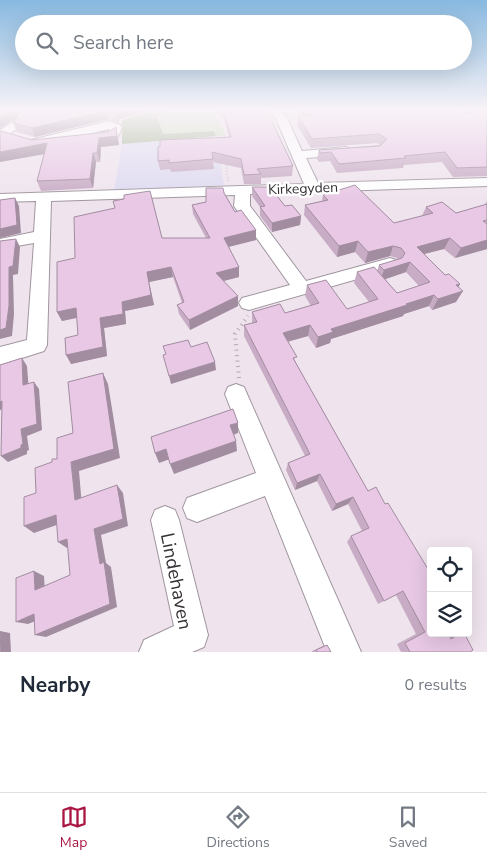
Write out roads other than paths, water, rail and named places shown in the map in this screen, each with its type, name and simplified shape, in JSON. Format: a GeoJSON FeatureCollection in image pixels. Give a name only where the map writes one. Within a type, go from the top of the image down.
{"type":"FeatureCollection","features":[{"type":"Feature","properties":{"kind":"street"},"geometry":{"type":"LineString","coordinates":[[20,139],[35,143],[68,139]]}},
{"type":"Feature","properties":{"kind":"street"},"geometry":{"type":"LineString","coordinates":[[35,143],[50,139]]}},
{"type":"Feature","properties":{"kind":"street"},"geometry":{"type":"LineString","coordinates":[[291,139],[313,188]]}},
{"type":"Feature","properties":{"kind":"street"},"geometry":{"type":"LineString","coordinates":[[298,155],[358,150]]}},
{"type":"Feature","properties":{"kind":"street","name":"Kirkegyden"},"geometry":{"type":"LineString","coordinates":[[0,198],[487,182]]}},
{"type":"Feature","properties":{"kind":"street"},"geometry":{"type":"LineString","coordinates":[[236,191],[242,206],[301,288]]}},
{"type":"Feature","properties":{"kind":"street"},"geometry":{"type":"LineString","coordinates":[[0,356],[37,345],[44,198]]}},
{"type":"Feature","properties":{"kind":"street"},"geometry":{"type":"LineString","coordinates":[[0,244],[42,236]]}},
{"type":"Feature","properties":{"kind":"street"},"geometry":{"type":"LineString","coordinates":[[254,301],[390,264]]}},
{"type":"Feature","properties":{"kind":"street"},"geometry":{"type":"LineString","coordinates":[[236,394],[344,652]]}},
{"type":"Feature","properties":{"kind":"street"},"geometry":{"type":"LineString","coordinates":[[197,508],[272,480]]}},
{"type":"Feature","properties":{"kind":"street","name":"Lindehaven"},"geometry":{"type":"LineString","coordinates":[[156,652],[192,635],[165,520]]}}]}
